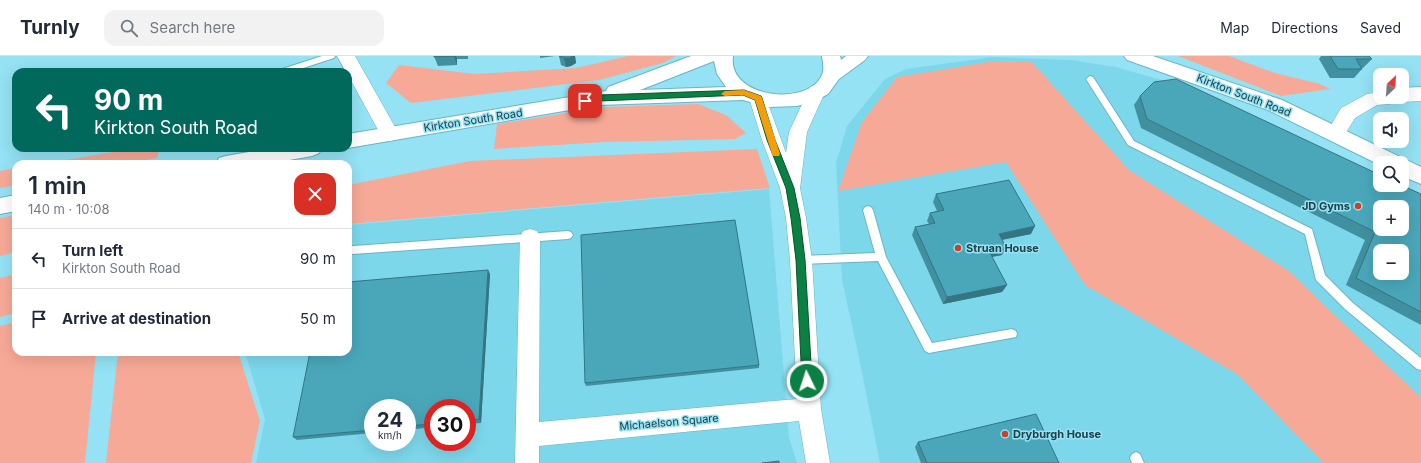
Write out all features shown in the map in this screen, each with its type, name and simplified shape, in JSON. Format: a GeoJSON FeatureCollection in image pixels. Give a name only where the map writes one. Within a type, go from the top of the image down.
{"type":"FeatureCollection","features":[{"type":"Feature","properties":{"kind":"street"},"geometry":{"type":"LineString","coordinates":[[346,56],[390,134]]}},
{"type":"Feature","properties":{"kind":"street","name":"Kirkton South Road"},"geometry":{"type":"LineString","coordinates":[[599,98],[709,56]]}},
{"type":"Feature","properties":{"kind":"street"},"geometry":{"type":"LineString","coordinates":[[724,56],[723,60],[726,74],[736,87],[751,95],[790,188],[796,218],[800,260],[809,409],[818,463]]}},
{"type":"Feature","properties":{"kind":"street"},"geometry":{"type":"LineString","coordinates":[[790,188],[798,132],[816,92],[824,86],[831,75],[833,67],[831,56]]}},
{"type":"Feature","properties":{"kind":"street"},"geometry":{"type":"LineString","coordinates":[[831,75],[859,56]]}},
{"type":"Feature","properties":{"kind":"street","name":"Kirkton South Road"},"geometry":{"type":"LineString","coordinates":[[1133,56],[1275,105],[1381,156]]}},
{"type":"Feature","properties":{"kind":"street","name":"Kirkton South Road"},"geometry":{"type":"LineString","coordinates":[[352,141],[599,98],[751,95],[772,101],[785,102],[800,99],[816,92]]}},
{"type":"Feature","properties":{"kind":"street"},"geometry":{"type":"LineString","coordinates":[[1409,95],[1421,94]]}},
{"type":"Feature","properties":{"kind":"street"},"geometry":{"type":"LineString","coordinates":[[1335,134],[1348,113],[1373,99]]}},
{"type":"Feature","properties":{"kind":"street"},"geometry":{"type":"LineString","coordinates":[[248,160],[290,152]]}},
{"type":"Feature","properties":{"kind":"street"},"geometry":{"type":"LineString","coordinates":[[1409,170],[1421,176]]}},
{"type":"Feature","properties":{"kind":"street"},"geometry":{"type":"LineString","coordinates":[[0,206],[12,204]]}},
{"type":"Feature","properties":{"kind":"street"},"geometry":{"type":"LineString","coordinates":[[527,463],[530,237]]}},
{"type":"Feature","properties":{"kind":"street","name":"Michaelson Square"},"geometry":{"type":"LineString","coordinates":[[528,434],[809,409]]}},
{"type":"Feature","properties":{"kind":"lane"},"geometry":{"type":"LineString","coordinates":[[294,68],[331,56]]}},
{"type":"Feature","properties":{"kind":"lane"},"geometry":{"type":"LineString","coordinates":[[1090,79],[1131,143],[1308,232],[1320,277],[1349,306],[1421,365]]}},
{"type":"Feature","properties":{"kind":"lane"},"geometry":{"type":"LineString","coordinates":[[868,210],[881,257],[929,348],[1012,334]]}},
{"type":"Feature","properties":{"kind":"lane"},"geometry":{"type":"LineString","coordinates":[[353,250],[568,234]]}},
{"type":"Feature","properties":{"kind":"lane"},"geometry":{"type":"LineString","coordinates":[[800,260],[881,257]]}},
{"type":"Feature","properties":{"kind":"shaded area"},"geometry":{"type":"Polygon","coordinates":[[[628,56],[676,56],[663,63],[599,80],[411,103],[386,83],[399,65],[475,74],[576,68],[628,56]]]}},
{"type":"Feature","properties":{"kind":"shaded area"},"geometry":{"type":"Polygon","coordinates":[[[1178,56],[1229,56],[1275,73],[1320,84],[1330,89],[1281,96],[1178,56]]]}},
{"type":"Feature","properties":{"kind":"shaded area"},"geometry":{"type":"Polygon","coordinates":[[[993,57],[1071,60],[1116,67],[1168,82],[1373,182],[1373,192],[1399,192],[1421,200],[1421,463],[880,463],[842,280],[836,163],[847,126],[885,79],[906,69],[993,57]]]}},
{"type":"Feature","properties":{"kind":"shaded area"},"geometry":{"type":"Polygon","coordinates":[[[994,61],[1031,61],[1129,170],[1289,271],[1421,398],[1421,463],[1324,463],[1237,374],[1085,285],[1006,162],[838,191],[862,122],[897,77],[994,61]]]}},
{"type":"Feature","properties":{"kind":"shaded area"},"geometry":{"type":"Polygon","coordinates":[[[698,104],[726,115],[746,133],[735,139],[605,142],[494,149],[497,124],[605,107],[698,104]]]}},
{"type":"Feature","properties":{"kind":"shaded area"},"geometry":{"type":"Polygon","coordinates":[[[757,149],[770,188],[352,224],[352,184],[470,161],[757,149]]]}},
{"type":"Feature","properties":{"kind":"shaded area"},"geometry":{"type":"Polygon","coordinates":[[[113,152],[159,152],[157,158],[146,160],[66,160],[113,152]]]}},
{"type":"Feature","properties":{"kind":"shaded area"},"geometry":{"type":"Polygon","coordinates":[[[12,169],[12,186],[0,188],[0,171],[12,169]]]}},
{"type":"Feature","properties":{"kind":"shaded area"},"geometry":{"type":"Polygon","coordinates":[[[769,189],[789,438],[797,463],[256,463],[265,419],[246,356],[352,356],[352,225],[769,189]]]}},
{"type":"Feature","properties":{"kind":"shaded area"},"geometry":{"type":"Polygon","coordinates":[[[12,216],[12,253],[0,256],[0,218],[12,216]]]}},
{"type":"Feature","properties":{"kind":"shaded area"},"geometry":{"type":"Polygon","coordinates":[[[12,275],[12,314],[0,317],[0,278],[12,275]]]}},
{"type":"Feature","properties":{"kind":"shaded area"},"geometry":{"type":"Polygon","coordinates":[[[12,323],[12,356],[96,356],[85,463],[0,463],[0,326],[12,323]]]}},
{"type":"Feature","properties":{"kind":"shaded area"},"geometry":{"type":"Polygon","coordinates":[[[118,356],[239,356],[260,421],[251,463],[106,463],[118,356]]]}},
{"type":"Feature","properties":{"kind":"building"},"geometry":{"type":"Polygon","coordinates":[[[559,56],[572,56],[570,58],[564,58],[559,56]]]}},
{"type":"Feature","properties":{"kind":"building"},"geometry":{"type":"Polygon","coordinates":[[[1330,56],[1369,56],[1372,59],[1356,59],[1362,69],[1338,69],[1330,56]]]}},
{"type":"Feature","properties":{"kind":"building","name":"JD Gyms"},"geometry":{"type":"Polygon","coordinates":[[[1176,79],[1373,172],[1373,192],[1409,192],[1409,189],[1421,194],[1421,312],[1356,278],[1373,236],[1409,236],[1409,200],[1373,200],[1373,231],[1147,119],[1140,96],[1154,82],[1176,79]]]}},
{"type":"Feature","properties":{"kind":"building","name":"Struan House"},"geometry":{"type":"Polygon","coordinates":[[[1009,180],[1035,226],[999,234],[1006,247],[989,251],[1007,285],[947,297],[915,227],[935,223],[930,213],[944,210],[936,194],[1009,180]]]}},
{"type":"Feature","properties":{"kind":"building"},"geometry":{"type":"Polygon","coordinates":[[[735,220],[759,365],[585,383],[581,235],[735,220]]]}},
{"type":"Feature","properties":{"kind":"building"},"geometry":{"type":"Polygon","coordinates":[[[488,270],[479,419],[476,420],[476,399],[424,399],[424,425],[416,425],[416,399],[364,399],[364,431],[293,437],[309,356],[352,356],[352,282],[488,270]]]}},
{"type":"Feature","properties":{"kind":"building","name":"Dryburgh House"},"geometry":{"type":"Polygon","coordinates":[[[1036,414],[1059,463],[927,463],[918,442],[1036,414]]]}},
{"type":"Feature","properties":{"kind":"building"},"geometry":{"type":"Polygon","coordinates":[[[779,461],[779,463],[762,463],[779,461]]]}},
{"type":"Feature","properties":{"kind":"slow traffic"},"geometry":{"type":"LineString","coordinates":[[725,94],[744,92],[750,96],[758,98],[776,154]]}},
{"type":"Feature","properties":{"kind":"place","name":"JD Gyms"},"geometry":{"type":"Point","coordinates":[1358,206]}},
{"type":"Feature","properties":{"kind":"place","name":"Struan House"},"geometry":{"type":"Point","coordinates":[958,248]}},
{"type":"Feature","properties":{"kind":"place","name":"Dryburgh House"},"geometry":{"type":"Point","coordinates":[1005,434]}},
{"type":"Feature","properties":{"kind":"route"},"geometry":{"type":"LineString","coordinates":[[585,101],[599,98],[744,92],[750,96],[758,98],[771,140],[790,188],[796,218],[807,381]]}}]}
